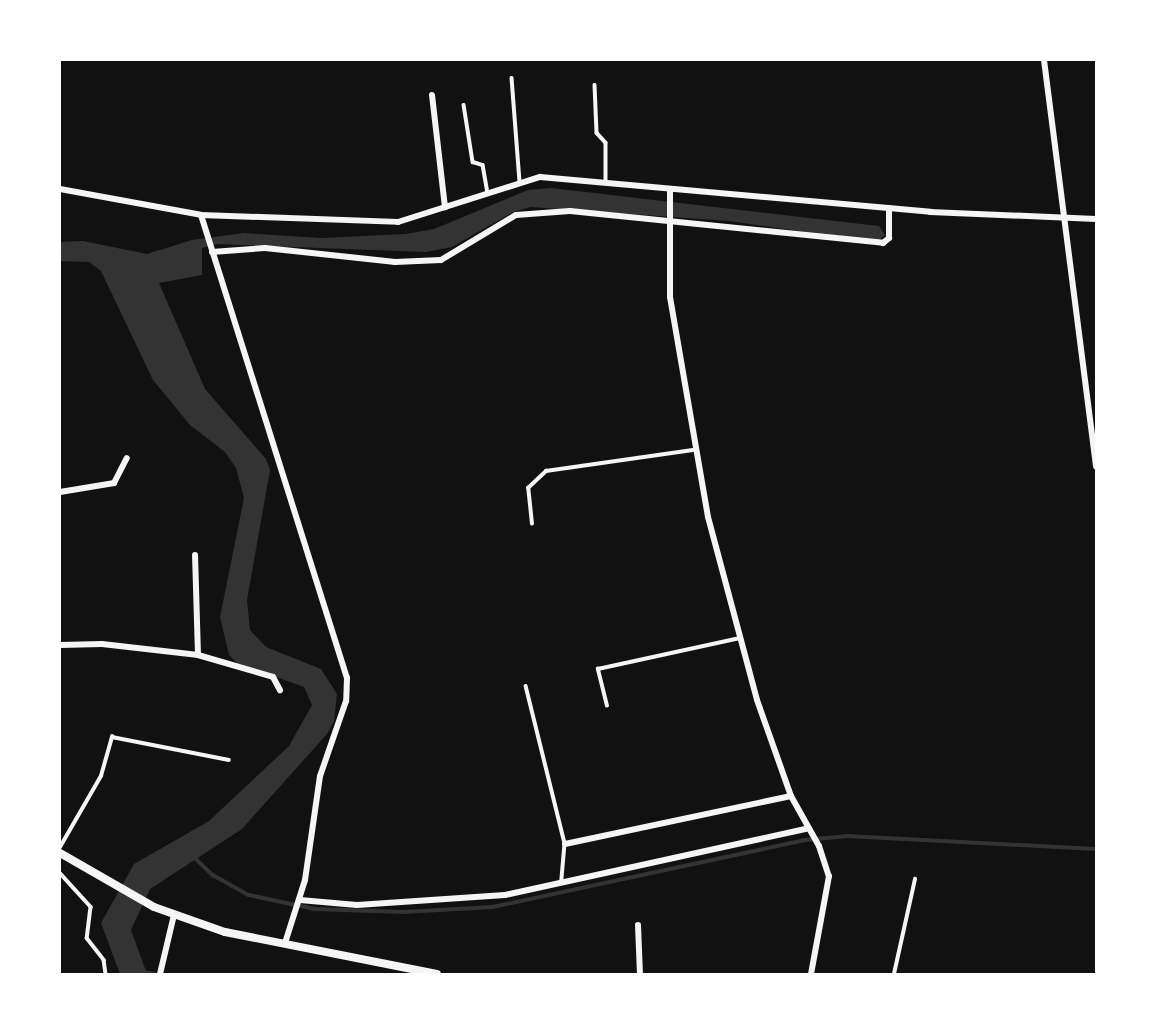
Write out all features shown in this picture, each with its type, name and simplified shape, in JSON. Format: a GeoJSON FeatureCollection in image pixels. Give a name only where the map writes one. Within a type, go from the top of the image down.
{"type":"FeatureCollection","features":[{"type":"Feature","properties":{"kind":"street"},"geometry":{"type":"LineString","coordinates":[[1044,60],[1097,467]]}},
{"type":"Feature","properties":{"kind":"street"},"geometry":{"type":"LineString","coordinates":[[432,95],[446,207]]}},
{"type":"Feature","properties":{"kind":"street"},"geometry":{"type":"LineString","coordinates":[[60,188],[201,215],[398,222],[540,177],[670,192],[889,208],[1097,219]]}},
{"type":"Feature","properties":{"kind":"street"},"geometry":{"type":"LineString","coordinates":[[670,192],[670,297],[692,450],[740,638],[791,796],[819,846],[829,888],[811,975]]}},
{"type":"Feature","properties":{"kind":"street"},"geometry":{"type":"LineString","coordinates":[[210,250],[265,248],[395,262],[441,260],[516,215],[570,211],[883,243],[889,238],[889,208]]}},
{"type":"Feature","properties":{"kind":"street"},"geometry":{"type":"LineString","coordinates":[[201,215],[205,235],[347,678],[346,701],[320,776],[299,902],[285,943]]}},
{"type":"Feature","properties":{"kind":"street"},"geometry":{"type":"LineString","coordinates":[[60,492],[114,483],[127,458]]}},
{"type":"Feature","properties":{"kind":"street"},"geometry":{"type":"LineString","coordinates":[[195,555],[198,655]]}},
{"type":"Feature","properties":{"kind":"street"},"geometry":{"type":"LineString","coordinates":[[60,645],[102,643],[198,655],[273,677],[280,690]]}},
{"type":"Feature","properties":{"kind":"street"},"geometry":{"type":"LineString","coordinates":[[565,844],[791,796]]}},
{"type":"Feature","properties":{"kind":"street"},"geometry":{"type":"LineString","coordinates":[[299,902],[357,905],[432,902],[561,884],[810,830]]}},
{"type":"Feature","properties":{"kind":"street"},"geometry":{"type":"LineString","coordinates":[[60,853],[155,907],[225,932],[438,975]]}},
{"type":"Feature","properties":{"kind":"street"},"geometry":{"type":"LineString","coordinates":[[160,975],[174,915]]}},
{"type":"Feature","properties":{"kind":"street"},"geometry":{"type":"LineString","coordinates":[[638,925],[640,975]]}},
{"type":"Feature","properties":{"kind":"lane"},"geometry":{"type":"LineString","coordinates":[[512,78],[520,183]]}},
{"type":"Feature","properties":{"kind":"lane"},"geometry":{"type":"LineString","coordinates":[[595,85],[597,132],[606,143],[606,183]]}},
{"type":"Feature","properties":{"kind":"lane"},"geometry":{"type":"LineString","coordinates":[[464,105],[472,162],[483,166],[488,194]]}},
{"type":"Feature","properties":{"kind":"lane"},"geometry":{"type":"LineString","coordinates":[[531,524],[528,488],[546,471],[692,450]]}},
{"type":"Feature","properties":{"kind":"lane"},"geometry":{"type":"LineString","coordinates":[[607,706],[597,669],[740,638]]}},
{"type":"Feature","properties":{"kind":"lane"},"geometry":{"type":"LineString","coordinates":[[526,686],[565,844],[561,884]]}},
{"type":"Feature","properties":{"kind":"lane"},"geometry":{"type":"LineString","coordinates":[[60,846],[101,776],[112,737],[229,760]]}},
{"type":"Feature","properties":{"kind":"lane"},"geometry":{"type":"LineString","coordinates":[[60,873],[91,907],[87,938],[104,960],[106,975]]}},
{"type":"Feature","properties":{"kind":"lane"},"geometry":{"type":"LineString","coordinates":[[894,975],[915,879]]}},
{"type":"Feature","properties":{"kind":"shaded area"},"geometry":{"type":"Polygon","coordinates":[[[551,188],[879,226],[885,235],[877,242],[729,221],[531,207],[513,212],[452,247],[426,252],[218,244],[202,248],[202,275],[159,283],[205,389],[266,459],[270,470],[247,600],[250,630],[266,647],[321,669],[337,694],[334,721],[327,734],[242,829],[150,889],[131,930],[147,974],[120,974],[101,923],[134,864],[209,821],[289,746],[312,705],[304,687],[237,663],[229,655],[220,617],[244,498],[236,468],[225,452],[190,425],[153,380],[101,271],[89,262],[60,261],[60,242],[83,241],[147,254],[192,240],[244,233],[321,238],[406,234],[434,229],[528,190],[551,188]]]}},
{"type":"Feature","properties":{"kind":"waterway"},"geometry":{"type":"LineString","coordinates":[[193,856],[213,875],[249,895],[315,909],[403,912],[493,907],[806,840],[847,836],[1096,849]]}},
{"type":"Feature","properties":{"kind":"waterway"},"geometry":{"type":"LineString","coordinates":[[144,972],[154,974]]}}]}
